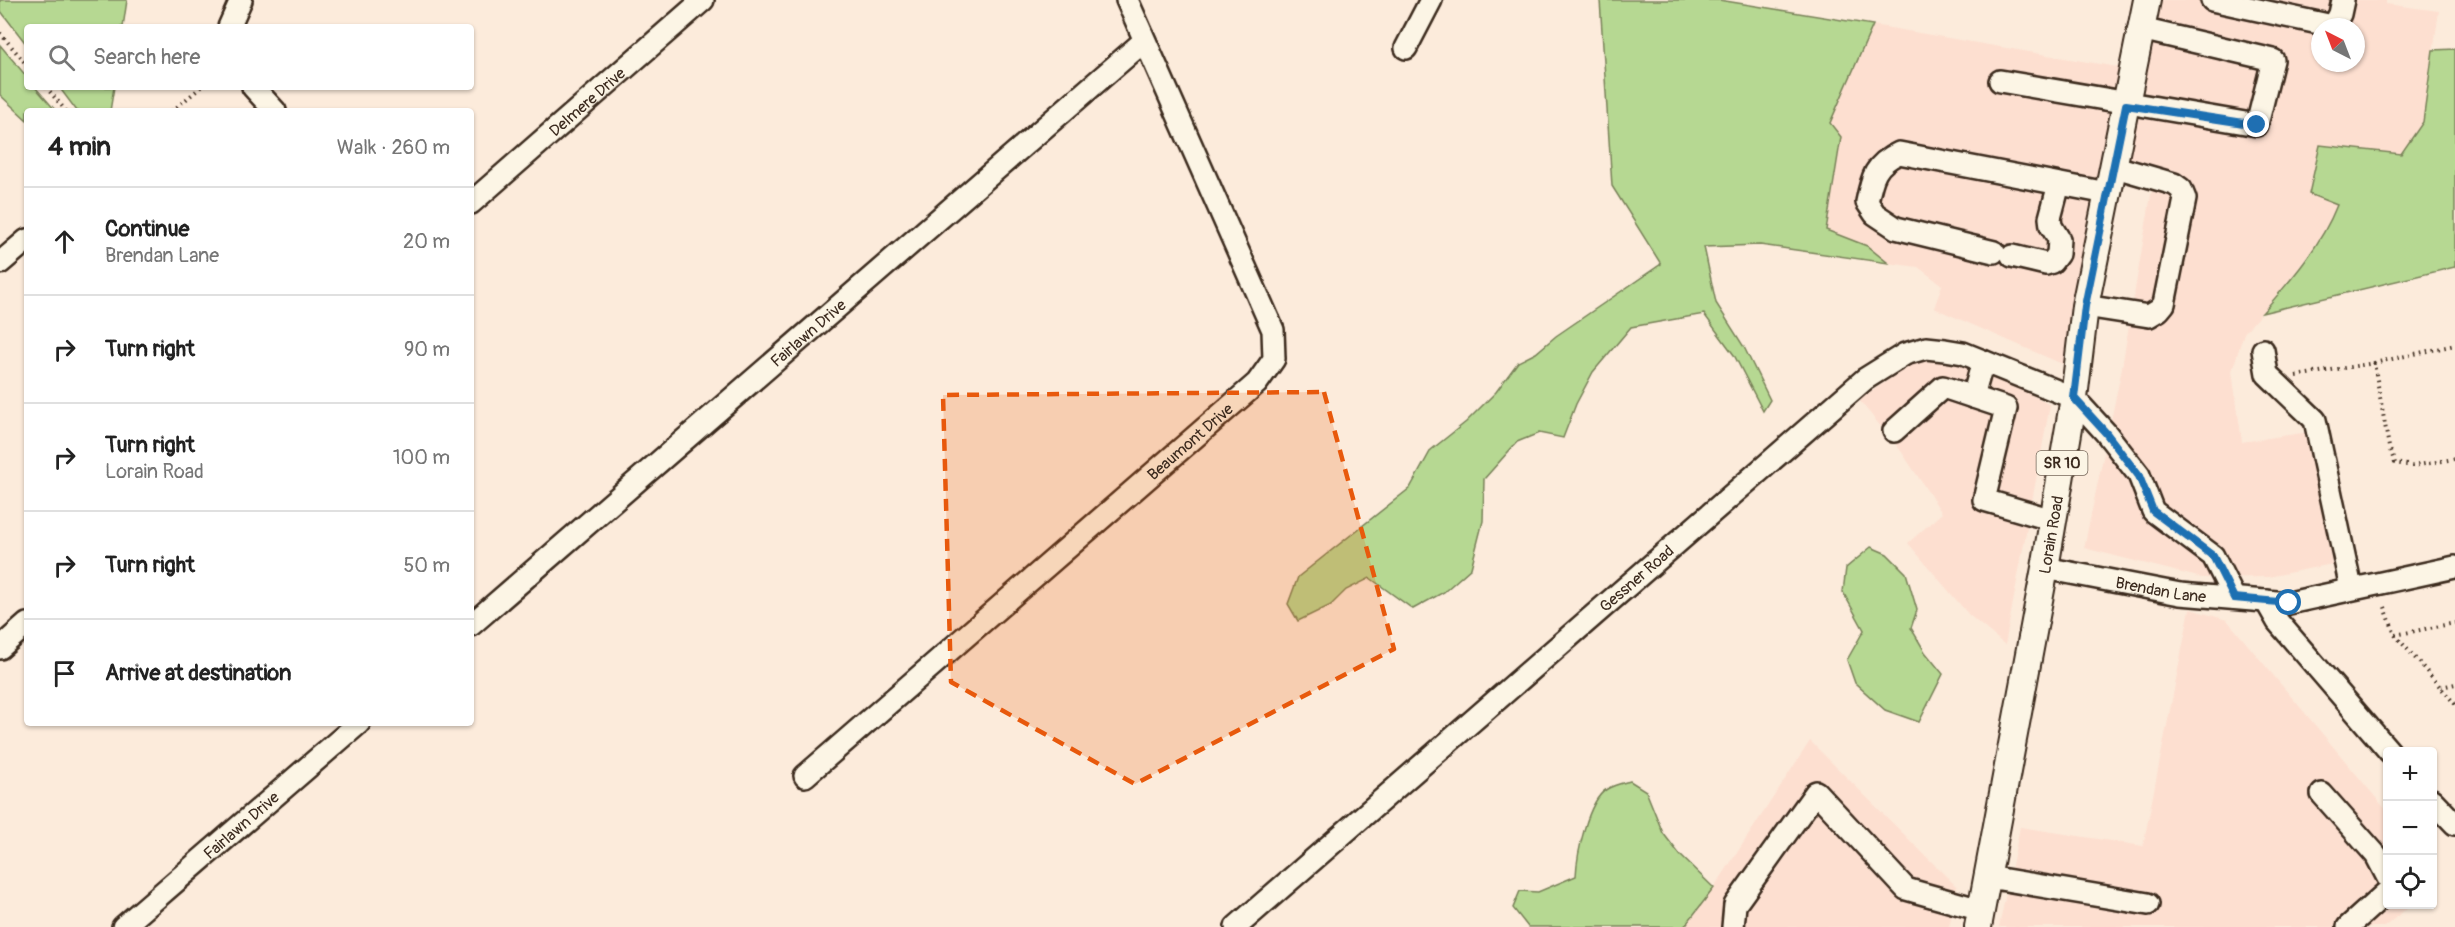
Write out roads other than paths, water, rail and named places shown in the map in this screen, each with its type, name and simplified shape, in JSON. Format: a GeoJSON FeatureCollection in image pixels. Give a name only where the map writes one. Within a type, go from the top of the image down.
{"type":"FeatureCollection","features":[{"type":"Feature","properties":{"kind":"main road","name":"Lorain Road"},"geometry":{"type":"LineString","coordinates":[[1980,919],[2074,398],[2085,306],[2147,0]]}},
{"type":"Feature","properties":{"kind":"street"},"geometry":{"type":"LineString","coordinates":[[230,24],[241,0]]}},
{"type":"Feature","properties":{"kind":"street","name":"Delmere Drive"},"geometry":{"type":"LineString","coordinates":[[474,200],[703,0]]}},
{"type":"Feature","properties":{"kind":"street","name":"Beaumont Drive"},"geometry":{"type":"LineString","coordinates":[[805,776],[1257,383],[1274,359],[1273,330],[1127,0]]}},
{"type":"Feature","properties":{"kind":"street"},"geometry":{"type":"LineString","coordinates":[[1406,48],[1431,0]]}},
{"type":"Feature","properties":{"kind":"street"},"geometry":{"type":"LineString","coordinates":[[2212,0],[2328,25],[2334,25],[2343,0]]}},
{"type":"Feature","properties":{"kind":"street"},"geometry":{"type":"LineString","coordinates":[[2000,81],[2126,105],[2257,125],[2273,60],[2141,29]]}},
{"type":"Feature","properties":{"kind":"street","name":"Fairlawn Drive"},"geometry":{"type":"LineString","coordinates":[[474,623],[1144,41]]}},
{"type":"Feature","properties":{"kind":"street"},"geometry":{"type":"LineString","coordinates":[[256,90],[272,108]]}},
{"type":"Feature","properties":{"kind":"street"},"geometry":{"type":"LineString","coordinates":[[2059,184],[2050,218],[2051,226],[2059,239],[2058,254],[2052,262],[2046,264],[1896,228],[1875,214],[1867,202],[1872,177],[1886,159],[1899,153],[2107,193]]}},
{"type":"Feature","properties":{"kind":"street"},"geometry":{"type":"LineString","coordinates":[[2085,306],[2149,316],[2159,310],[2164,304],[2185,199],[2181,189],[2174,184],[2112,166]]}},
{"type":"Feature","properties":{"kind":"street"},"geometry":{"type":"LineString","coordinates":[[0,263],[24,243]]}},
{"type":"Feature","properties":{"kind":"street","name":"Gessner Road"},"geometry":{"type":"LineString","coordinates":[[1236,927],[1865,379],[1905,354],[1926,348],[1963,353],[2074,398]]}},
{"type":"Feature","properties":{"kind":"street"},"geometry":{"type":"LineString","coordinates":[[2263,350],[2267,374],[2315,420],[2351,588]]}},
{"type":"Feature","properties":{"kind":"street"},"geometry":{"type":"LineString","coordinates":[[1973,397],[1983,361]]}},
{"type":"Feature","properties":{"kind":"street"},"geometry":{"type":"LineString","coordinates":[[1894,431],[1943,387],[2006,408],[1984,500],[2052,520]]}},
{"type":"Feature","properties":{"kind":"street"},"geometry":{"type":"LineString","coordinates":[[2074,398],[2106,433],[2139,476],[2153,511],[2213,556],[2234,598]]}},
{"type":"Feature","properties":{"kind":"street","name":"Brendan Lane"},"geometry":{"type":"LineString","coordinates":[[2044,568],[2180,594],[2289,603],[2455,567]]}},
{"type":"Feature","properties":{"kind":"street"},"geometry":{"type":"LineString","coordinates":[[2266,601],[2278,622],[2386,747]]}},
{"type":"Feature","properties":{"kind":"street"},"geometry":{"type":"LineString","coordinates":[[0,648],[24,627]]}},
{"type":"Feature","properties":{"kind":"street","name":"Fairlawn Drive"},"geometry":{"type":"LineString","coordinates":[[123,927],[355,726]]}},
{"type":"Feature","properties":{"kind":"street"},"geometry":{"type":"LineString","coordinates":[[1733,927],[1735,904],[1816,792],[1906,889],[1980,919]]}},
{"type":"Feature","properties":{"kind":"street"},"geometry":{"type":"LineString","coordinates":[[2322,794],[2376,855],[2383,868]]}},
{"type":"Feature","properties":{"kind":"street"},"geometry":{"type":"LineString","coordinates":[[2434,801],[2455,824]]}},
{"type":"Feature","properties":{"kind":"street"},"geometry":{"type":"LineString","coordinates":[[1988,877],[2148,904]]}},
{"type":"Feature","properties":{"kind":"street"},"geometry":{"type":"LineString","coordinates":[[2348,927],[2383,896]]}}]}
